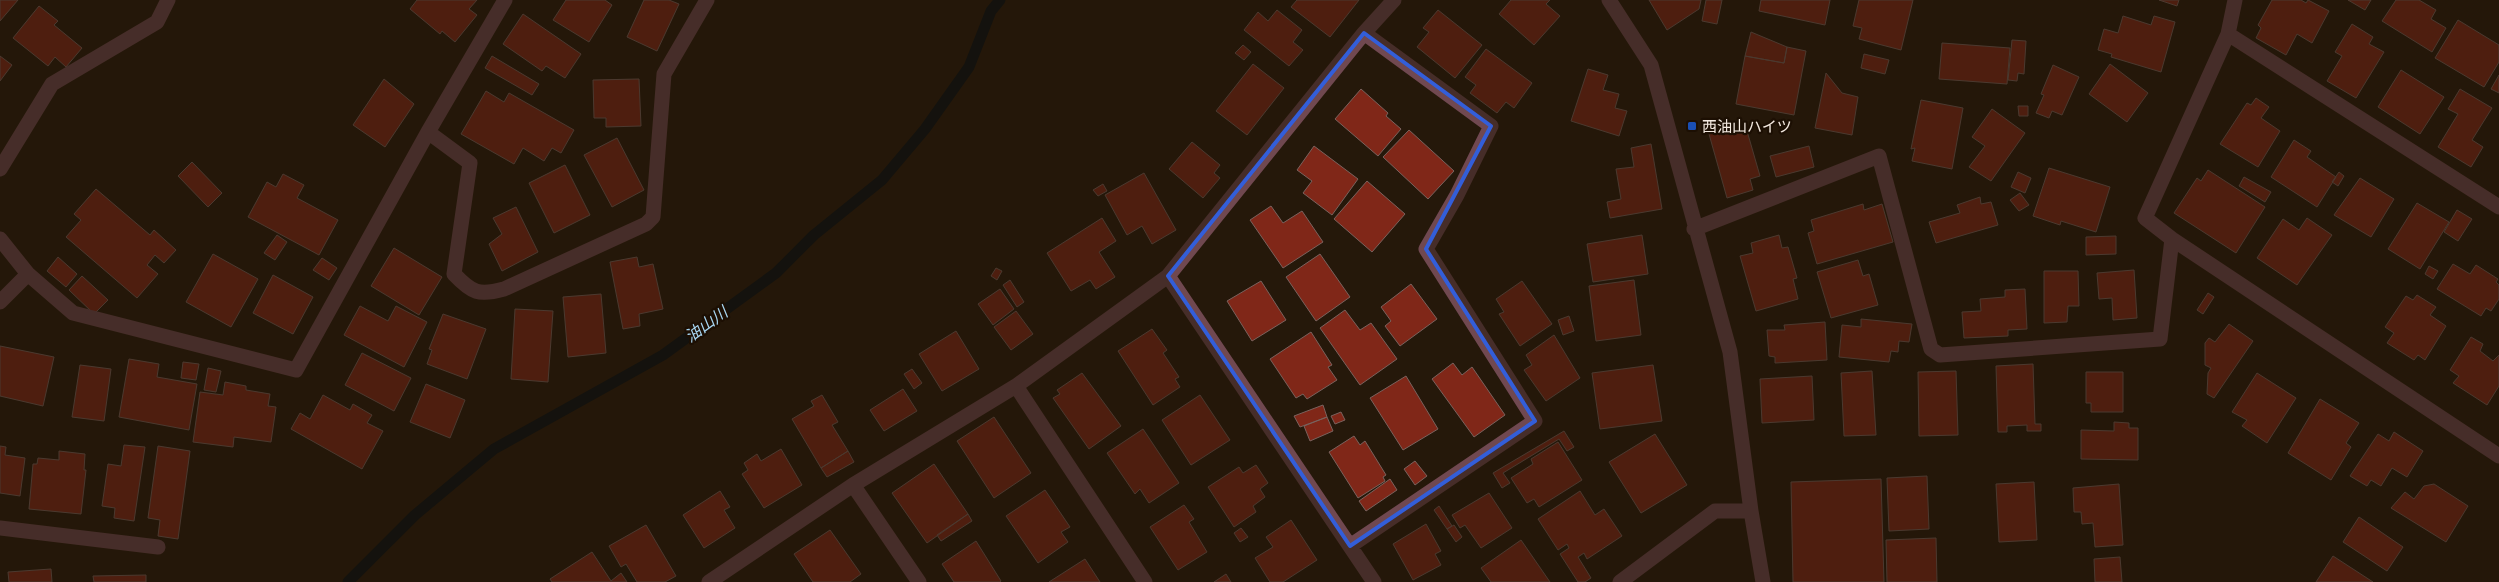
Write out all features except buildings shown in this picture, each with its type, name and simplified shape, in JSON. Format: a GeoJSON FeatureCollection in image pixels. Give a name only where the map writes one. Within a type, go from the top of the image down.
{"type":"FeatureCollection","features":[{"type":"Feature","properties":{"kind":"street"},"geometry":{"type":"LineString","coordinates":[[0,169],[52,84],[156,22],[168,0]]}},
{"type":"Feature","properties":{"kind":"street"},"geometry":{"type":"LineString","coordinates":[[0,239],[28,274],[74,313],[296,370],[428,132],[505,0]]}},
{"type":"Feature","properties":{"kind":"street"},"geometry":{"type":"LineString","coordinates":[[428,132],[470,163],[454,274],[467,288],[485,295],[504,289],[646,224],[652,217],[664,74],[707,0]]}},
{"type":"Feature","properties":{"kind":"street"},"geometry":{"type":"LineString","coordinates":[[709,582],[853,485],[1016,386],[1168,276],[1364,33],[1394,0]]}},
{"type":"Feature","properties":{"kind":"street"},"geometry":{"type":"LineString","coordinates":[[1609,0],[1651,65],[1694,229],[1730,352],[1751,511],[1763,582]]}},
{"type":"Feature","properties":{"kind":"street"},"geometry":{"type":"LineString","coordinates":[[2235,0],[2228,34],[2145,218],[2172,239],[2499,456]]}},
{"type":"Feature","properties":{"kind":"street"},"geometry":{"type":"LineString","coordinates":[[1350,546],[1535,421],[1426,249],[1457,195],[1490,126],[1364,33]]}},
{"type":"Feature","properties":{"kind":"street"},"geometry":{"type":"LineString","coordinates":[[2228,34],[2499,207]]}},
{"type":"Feature","properties":{"kind":"street"},"geometry":{"type":"LineString","coordinates":[[1694,229],[1879,156],[1931,349],[1940,355],[2160,339],[2172,239]]}},
{"type":"Feature","properties":{"kind":"street"},"geometry":{"type":"LineString","coordinates":[[0,302],[28,274]]}},
{"type":"Feature","properties":{"kind":"street"},"geometry":{"type":"LineString","coordinates":[[1168,276],[1374,582]]}},
{"type":"Feature","properties":{"kind":"street"},"geometry":{"type":"LineString","coordinates":[[1016,386],[1146,582]]}},
{"type":"Feature","properties":{"kind":"street"},"geometry":{"type":"LineString","coordinates":[[853,485],[919,582]]}},
{"type":"Feature","properties":{"kind":"street"},"geometry":{"type":"LineString","coordinates":[[1620,582],[1715,511],[1751,511]]}},
{"type":"Feature","properties":{"kind":"street"},"geometry":{"type":"LineString","coordinates":[[0,528],[158,547]]}},
{"type":"Feature","properties":{"kind":"highlighted area"},"geometry":{"type":"Polygon","coordinates":[[[1364,33],[1491,126],[1426,249],[1535,421],[1350,546],[1168,276],[1364,33]]]}},
{"type":"Feature","properties":{"kind":"waterway","name":"油山川"},"geometry":{"type":"LineString","coordinates":[[348,582],[415,515],[494,449],[663,355],[776,273],[814,235],[882,180],[925,129],[969,67],[991,11],[1000,0]]}},
{"type":"Feature","properties":{"kind":"place","name":"西油山ハイツ"},"geometry":{"type":"Point","coordinates":[1692,126]}}]}
